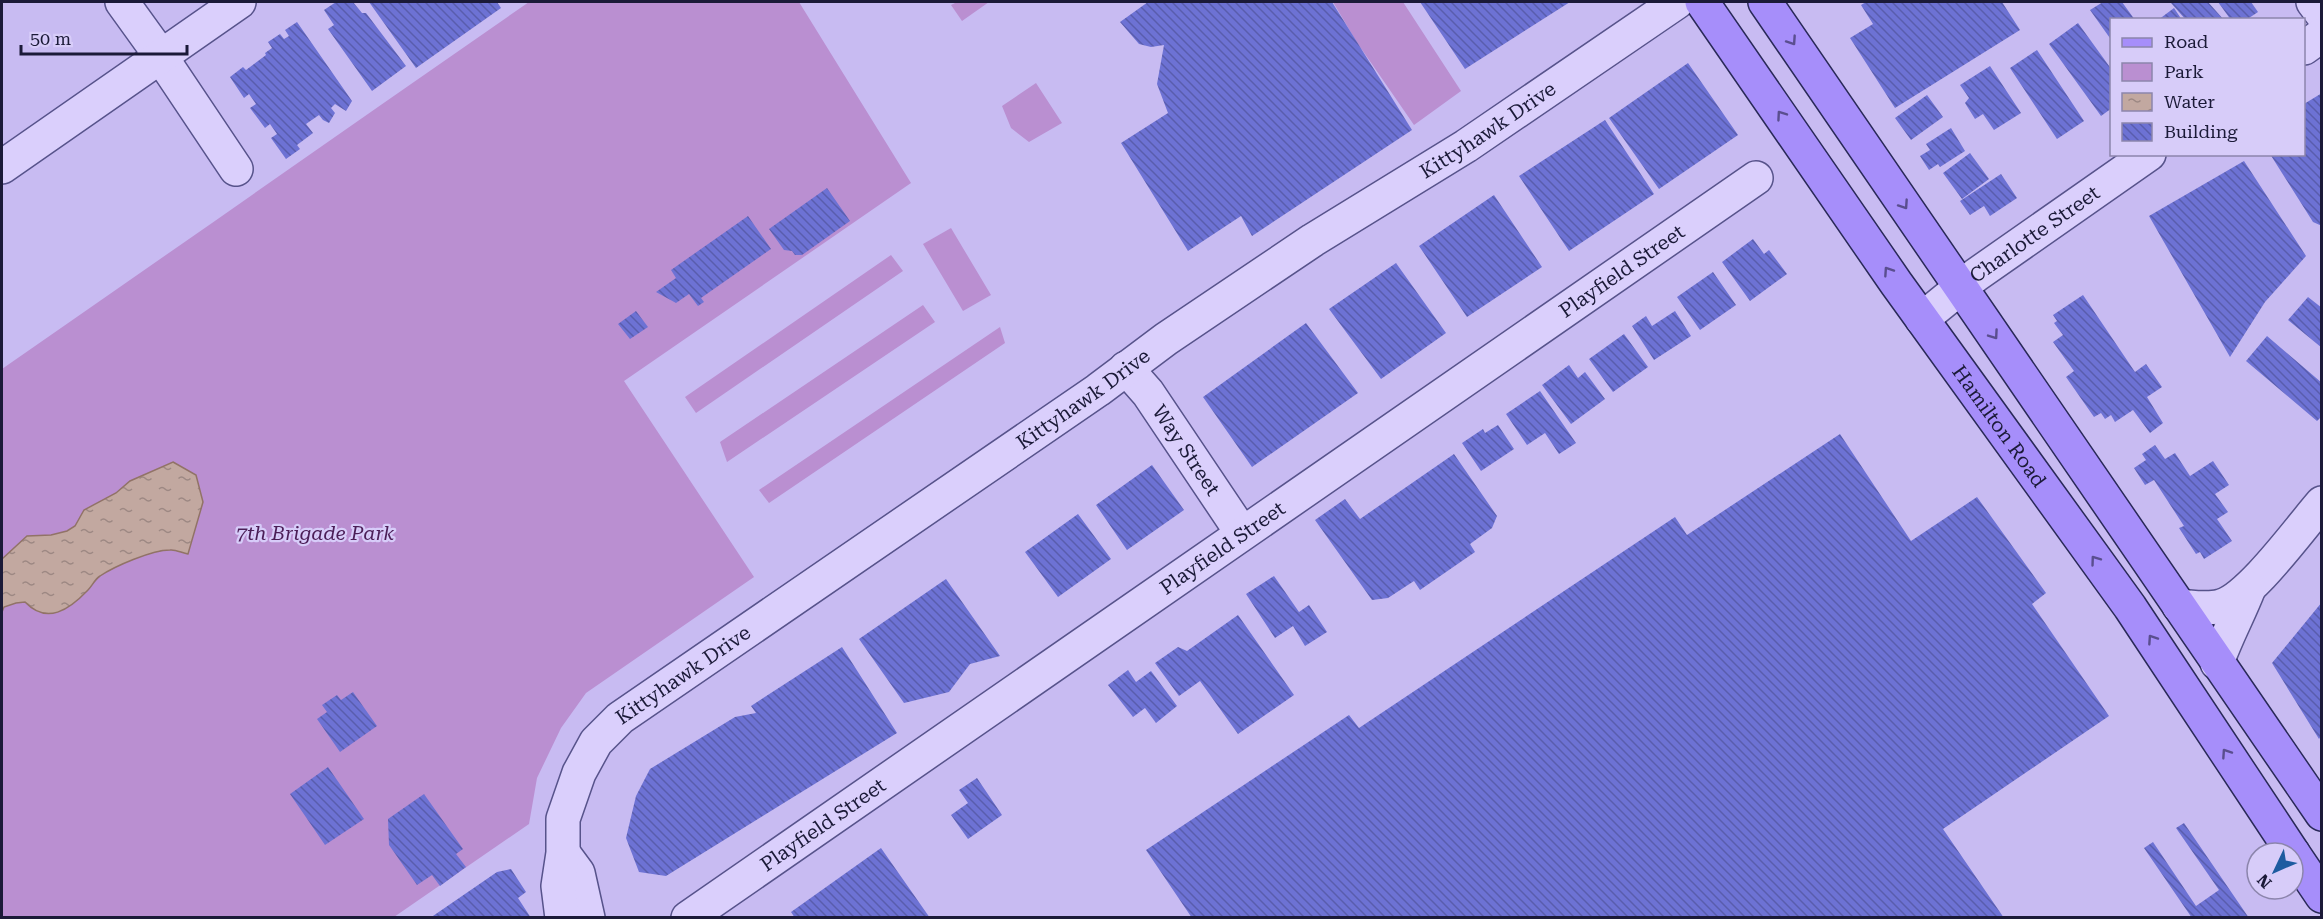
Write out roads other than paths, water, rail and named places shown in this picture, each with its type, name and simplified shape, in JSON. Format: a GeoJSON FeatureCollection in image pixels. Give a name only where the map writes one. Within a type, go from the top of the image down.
{"type":"FeatureCollection","features":[{"type":"Feature","properties":{"kind":"main road","name":"Hamilton Road"},"geometry":{"type":"LineString","coordinates":[[1702,2],[1922,319],[2130,607],[2285,841]]}},
{"type":"Feature","properties":{"kind":"main road"},"geometry":{"type":"LineString","coordinates":[[1765,2],[2322,814]]}},
{"type":"Feature","properties":{"kind":"main road","name":"Hamilton Road"},"geometry":{"type":"LineString","coordinates":[[2305,871],[2322,896]]}},
{"type":"Feature","properties":{"kind":"street"},"geometry":{"type":"LineString","coordinates":[[122,2],[236,169]]}},
{"type":"Feature","properties":{"kind":"street"},"geometry":{"type":"LineString","coordinates":[[2,167],[239,2]]}},
{"type":"Feature","properties":{"kind":"street","name":"Kittyhawk Drive"},"geometry":{"type":"LineString","coordinates":[[562,918],[558,885],[563,853],[563,819],[579,773],[596,742],[620,718],[1098,390],[1166,339],[1313,240],[1466,146],[1677,2]]}},
{"type":"Feature","properties":{"kind":"street"},"geometry":{"type":"LineString","coordinates":[[2313,2],[2322,14]]}},
{"type":"Feature","properties":{"kind":"street"},"geometry":{"type":"LineString","coordinates":[[2305,47],[2322,35]]}},
{"type":"Feature","properties":{"kind":"street","name":"Charlotte Street"},"geometry":{"type":"LineString","coordinates":[[1922,319],[1960,287],[2146,156]]}},
{"type":"Feature","properties":{"kind":"street","name":"Playfield Street"},"geometry":{"type":"LineString","coordinates":[[688,918],[1756,178]]}},
{"type":"Feature","properties":{"kind":"street","name":"Way Street"},"geometry":{"type":"LineString","coordinates":[[1126,368],[1148,393],[1242,533]]}},
{"type":"Feature","properties":{"kind":"street"},"geometry":{"type":"LineString","coordinates":[[2179,606],[2211,608],[2221,606],[2249,588],[2322,503]]}},
{"type":"Feature","properties":{"kind":"street"},"geometry":{"type":"LineString","coordinates":[[2217,663],[2227,634],[2240,613],[2249,588]]}},
{"type":"Feature","properties":{"kind":"street"},"geometry":{"type":"LineString","coordinates":[[563,853],[578,873],[588,918]]}},
{"type":"Feature","properties":{"kind":"water"},"geometry":{"type":"Polygon","coordinates":[[[173,462],[196,475],[203,502],[188,554],[174,550],[162,551],[124,563],[98,577],[73,604],[58,612],[41,613],[25,602],[4,607],[2,612],[2,559],[27,536],[51,535],[67,531],[75,526],[84,510],[116,493],[130,481],[173,462]]]}},
{"type":"Feature","properties":{"kind":"park label","name":"7th Brigade Park"},"geometry":{"type":"Point","coordinates":[315,533]}}]}
